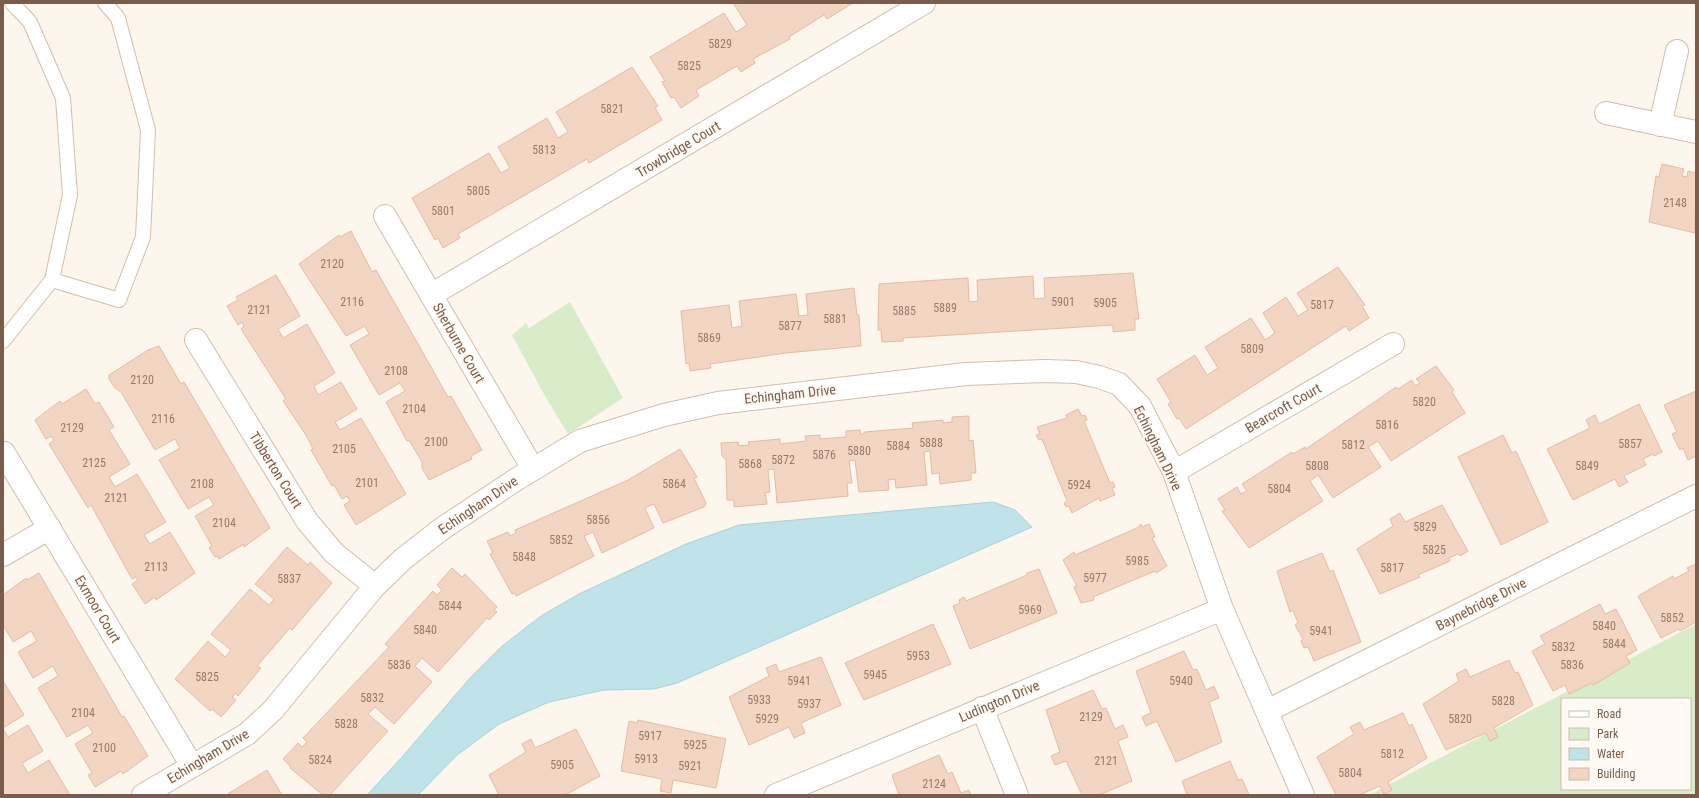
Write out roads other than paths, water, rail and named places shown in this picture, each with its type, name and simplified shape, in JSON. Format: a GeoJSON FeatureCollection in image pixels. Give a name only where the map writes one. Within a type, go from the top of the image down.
{"type":"FeatureCollection","features":[{"type":"Feature","properties":{"kind":"street","name":"Trowbridge Court"},"geometry":{"type":"LineString","coordinates":[[431,295],[924,3]]}},
{"type":"Feature","properties":{"kind":"street"},"geometry":{"type":"LineString","coordinates":[[1660,125],[1677,51]]}},
{"type":"Feature","properties":{"kind":"street"},"geometry":{"type":"LineString","coordinates":[[1606,113],[1696,132]]}},
{"type":"Feature","properties":{"kind":"street","name":"Sherburne Court"},"geometry":{"type":"LineString","coordinates":[[386,216],[533,469]]}},
{"type":"Feature","properties":{"kind":"street","name":"Tibberton Court"},"geometry":{"type":"LineString","coordinates":[[196,340],[307,522],[334,553],[375,586]]}},
{"type":"Feature","properties":{"kind":"street","name":"Bearcroft Court"},"geometry":{"type":"LineString","coordinates":[[1174,472],[1393,344]]}},
{"type":"Feature","properties":{"kind":"street","name":"Echingham Drive"},"geometry":{"type":"LineString","coordinates":[[143,795],[247,734],[273,710],[375,586],[403,559],[443,528],[533,469],[580,442],[664,415],[718,403],[966,374],[1045,371],[1076,372],[1099,377],[1118,384],[1140,406],[1174,472],[1222,609],[1303,795]]}},
{"type":"Feature","properties":{"kind":"street","name":"Exmoor Court"},"geometry":{"type":"LineString","coordinates":[[4,453],[192,766]]}},
{"type":"Feature","properties":{"kind":"street","name":"Baynebridge Drive"},"geometry":{"type":"LineString","coordinates":[[1266,711],[1696,496]]}},
{"type":"Feature","properties":{"kind":"street"},"geometry":{"type":"LineString","coordinates":[[3,555],[50,528]]}},
{"type":"Feature","properties":{"kind":"street","name":"Ludington Drive"},"geometry":{"type":"LineString","coordinates":[[776,795],[1222,609]]}},
{"type":"Feature","properties":{"kind":"street"},"geometry":{"type":"LineString","coordinates":[[982,708],[1017,795]]}},
{"type":"Feature","properties":{"kind":"lane"},"geometry":{"type":"LineString","coordinates":[[3,341],[52,280],[70,195],[64,98],[30,22],[12,3]]}},
{"type":"Feature","properties":{"kind":"lane"},"geometry":{"type":"LineString","coordinates":[[52,280],[119,300],[143,237],[148,130],[118,18],[105,3]]}},
{"type":"Feature","properties":{"kind":"water"},"geometry":{"type":"Polygon","coordinates":[[[993,502],[1015,510],[1032,527],[677,683],[654,689],[604,690],[549,702],[499,724],[457,755],[418,795],[367,795],[403,756],[470,678],[501,647],[541,616],[579,594],[686,544],[739,525],[993,502]]]}}]}
